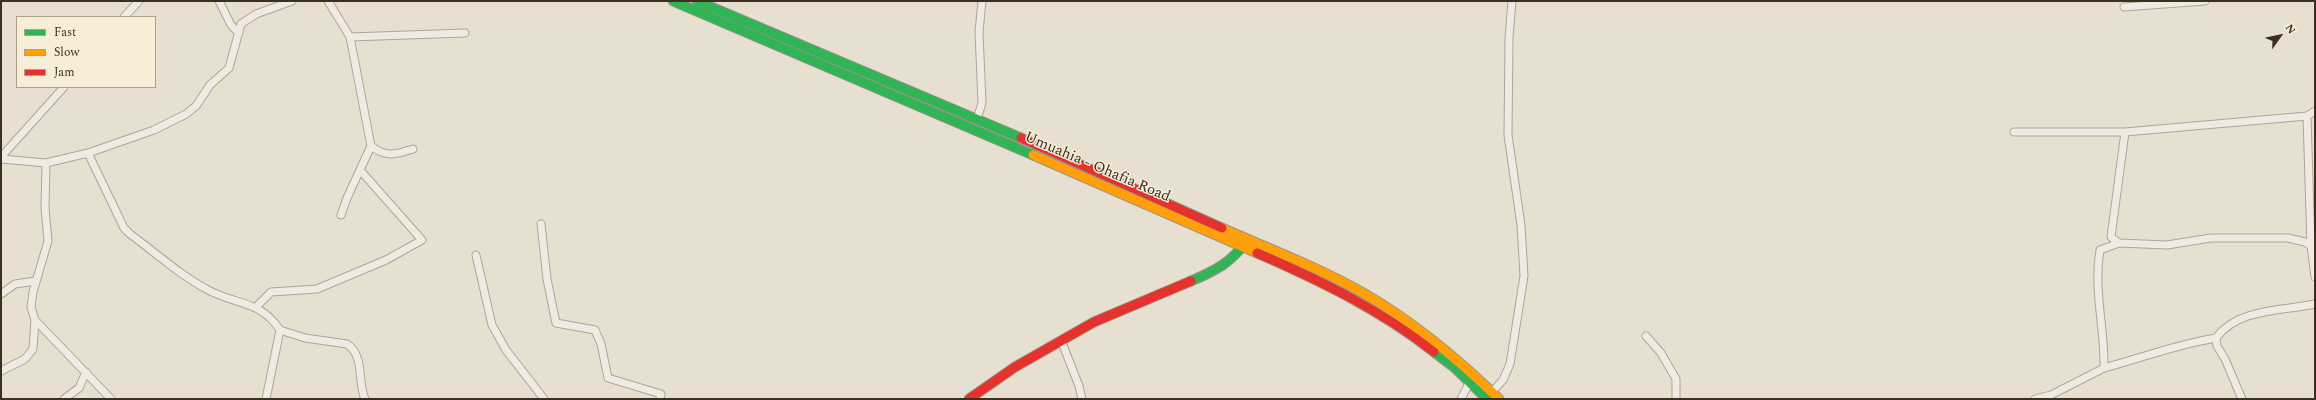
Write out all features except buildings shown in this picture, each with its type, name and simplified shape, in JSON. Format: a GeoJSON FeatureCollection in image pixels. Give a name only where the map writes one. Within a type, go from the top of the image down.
{"type":"FeatureCollection","features":[{"type":"Feature","properties":{"kind":"main road","name":"Umuahia - Ohafia Road"},"geometry":{"type":"LineString","coordinates":[[673,1],[1370,296],[1434,340],[1493,397]]}},
{"type":"Feature","properties":{"kind":"main road","name":"Umuahia - Ohafia Road"},"geometry":{"type":"LineString","coordinates":[[697,1],[976,119],[1246,243],[1342,291],[1370,307],[1423,342],[1470,381],[1493,397]]}},
{"type":"Feature","properties":{"kind":"main road"},"geometry":{"type":"LineString","coordinates":[[969,399],[1014,368],[1094,322],[1218,270],[1235,257],[1246,243]]}},
{"type":"Feature","properties":{"kind":"street"},"geometry":{"type":"LineString","coordinates":[[125,16],[139,1]]}},
{"type":"Feature","properties":{"kind":"street"},"geometry":{"type":"LineString","coordinates":[[219,1],[231,25],[239,33]]}},
{"type":"Feature","properties":{"kind":"street"},"geometry":{"type":"LineString","coordinates":[[1,158],[46,163],[88,153],[154,130],[186,114],[196,106],[210,85],[229,68],[241,24],[256,14],[292,1]]}},
{"type":"Feature","properties":{"kind":"street"},"geometry":{"type":"LineString","coordinates":[[328,1],[350,37],[371,146],[341,216]]}},
{"type":"Feature","properties":{"kind":"street"},"geometry":{"type":"LineString","coordinates":[[976,119],[982,103],[979,32],[982,1]]}},
{"type":"Feature","properties":{"kind":"street"},"geometry":{"type":"LineString","coordinates":[[1493,397],[1510,364],[1524,276],[1521,225],[1508,135],[1508,38],[1512,1]]}},
{"type":"Feature","properties":{"kind":"street"},"geometry":{"type":"LineString","coordinates":[[2124,7],[2205,1]]}},
{"type":"Feature","properties":{"kind":"street"},"geometry":{"type":"LineString","coordinates":[[350,37],[464,33]]}},
{"type":"Feature","properties":{"kind":"street"},"geometry":{"type":"LineString","coordinates":[[1,158],[63,88]]}},
{"type":"Feature","properties":{"kind":"street"},"geometry":{"type":"LineString","coordinates":[[2014,132],[2125,132],[2307,116],[2315,111]]}},
{"type":"Feature","properties":{"kind":"street"},"geometry":{"type":"LineString","coordinates":[[2307,116],[2311,246],[2315,277]]}},
{"type":"Feature","properties":{"kind":"street"},"geometry":{"type":"LineString","coordinates":[[2119,243],[2110,237],[2125,132]]}},
{"type":"Feature","properties":{"kind":"street"},"geometry":{"type":"LineString","coordinates":[[371,146],[379,153],[393,155],[413,149]]}},
{"type":"Feature","properties":{"kind":"street"},"geometry":{"type":"LineString","coordinates":[[88,153],[124,228],[130,234],[184,276],[211,292],[256,307],[273,319],[280,330],[305,338],[340,342],[352,347],[357,356],[362,391],[365,399]]}},
{"type":"Feature","properties":{"kind":"street"},"geometry":{"type":"LineString","coordinates":[[1,371],[15,366],[25,359],[33,349],[35,320],[31,307],[35,281],[48,240],[45,208],[46,163]]}},
{"type":"Feature","properties":{"kind":"street"},"geometry":{"type":"LineString","coordinates":[[256,307],[271,292],[317,288],[386,260],[422,240],[360,170]]}},
{"type":"Feature","properties":{"kind":"street"},"geometry":{"type":"LineString","coordinates":[[541,224],[547,279],[556,323],[595,330],[601,344],[608,378],[661,394],[660,399]]}},
{"type":"Feature","properties":{"kind":"street"},"geometry":{"type":"LineString","coordinates":[[2104,368],[2103,331],[2098,304],[2097,266],[2100,250],[2119,243],[2167,245],[2211,238],[2288,238],[2304,242],[2311,246]]}},
{"type":"Feature","properties":{"kind":"street"},"geometry":{"type":"LineString","coordinates":[[476,255],[492,325],[506,350],[544,399]]}},
{"type":"Feature","properties":{"kind":"street"},"geometry":{"type":"LineString","coordinates":[[1,294],[15,284],[35,281]]}},
{"type":"Feature","properties":{"kind":"street"},"geometry":{"type":"LineString","coordinates":[[2242,399],[2231,371],[2217,346],[2216,338],[2222,330],[2235,322],[2258,312],[2315,304]]}},
{"type":"Feature","properties":{"kind":"street"},"geometry":{"type":"LineString","coordinates":[[35,320],[111,399]]}},
{"type":"Feature","properties":{"kind":"street"},"geometry":{"type":"LineString","coordinates":[[266,399],[280,330]]}},
{"type":"Feature","properties":{"kind":"street"},"geometry":{"type":"LineString","coordinates":[[1646,336],[1661,353],[1676,378],[1676,399]]}},
{"type":"Feature","properties":{"kind":"street"},"geometry":{"type":"LineString","coordinates":[[2035,399],[2051,395],[2104,368],[2162,352],[2186,342],[2216,338]]}},
{"type":"Feature","properties":{"kind":"street"},"geometry":{"type":"LineString","coordinates":[[1061,340],[1077,380],[1082,399]]}},
{"type":"Feature","properties":{"kind":"street"},"geometry":{"type":"LineString","coordinates":[[64,399],[79,388],[86,372]]}},
{"type":"Feature","properties":{"kind":"street"},"geometry":{"type":"LineString","coordinates":[[1461,399],[1470,381]]}},
{"type":"Feature","properties":{"kind":"traffic: fast"},"geometry":{"type":"LineString","coordinates":[[673,1],[1033,155]]}},
{"type":"Feature","properties":{"kind":"traffic: fast"},"geometry":{"type":"LineString","coordinates":[[697,1],[1021,138]]}},
{"type":"Feature","properties":{"kind":"traffic: fast"},"geometry":{"type":"LineString","coordinates":[[1191,281],[1222,265],[1235,255],[1247,241]]}},
{"type":"Feature","properties":{"kind":"traffic: fast"},"geometry":{"type":"LineString","coordinates":[[1434,352],[1454,367],[1487,399]]}},
{"type":"Feature","properties":{"kind":"traffic: slow"},"geometry":{"type":"LineString","coordinates":[[1033,155],[1257,253]]}},
{"type":"Feature","properties":{"kind":"traffic: slow"},"geometry":{"type":"LineString","coordinates":[[1222,228],[1330,276],[1383,305],[1419,329],[1452,356],[1499,399]]}},
{"type":"Feature","properties":{"kind":"traffic: jam"},"geometry":{"type":"LineString","coordinates":[[1021,138],[1222,228]]}},
{"type":"Feature","properties":{"kind":"traffic: jam"},"geometry":{"type":"LineString","coordinates":[[1257,253],[1326,285],[1371,309],[1434,352]]}},
{"type":"Feature","properties":{"kind":"traffic: jam"},"geometry":{"type":"LineString","coordinates":[[969,399],[1015,367],[1094,322],[1191,281]]}}]}
